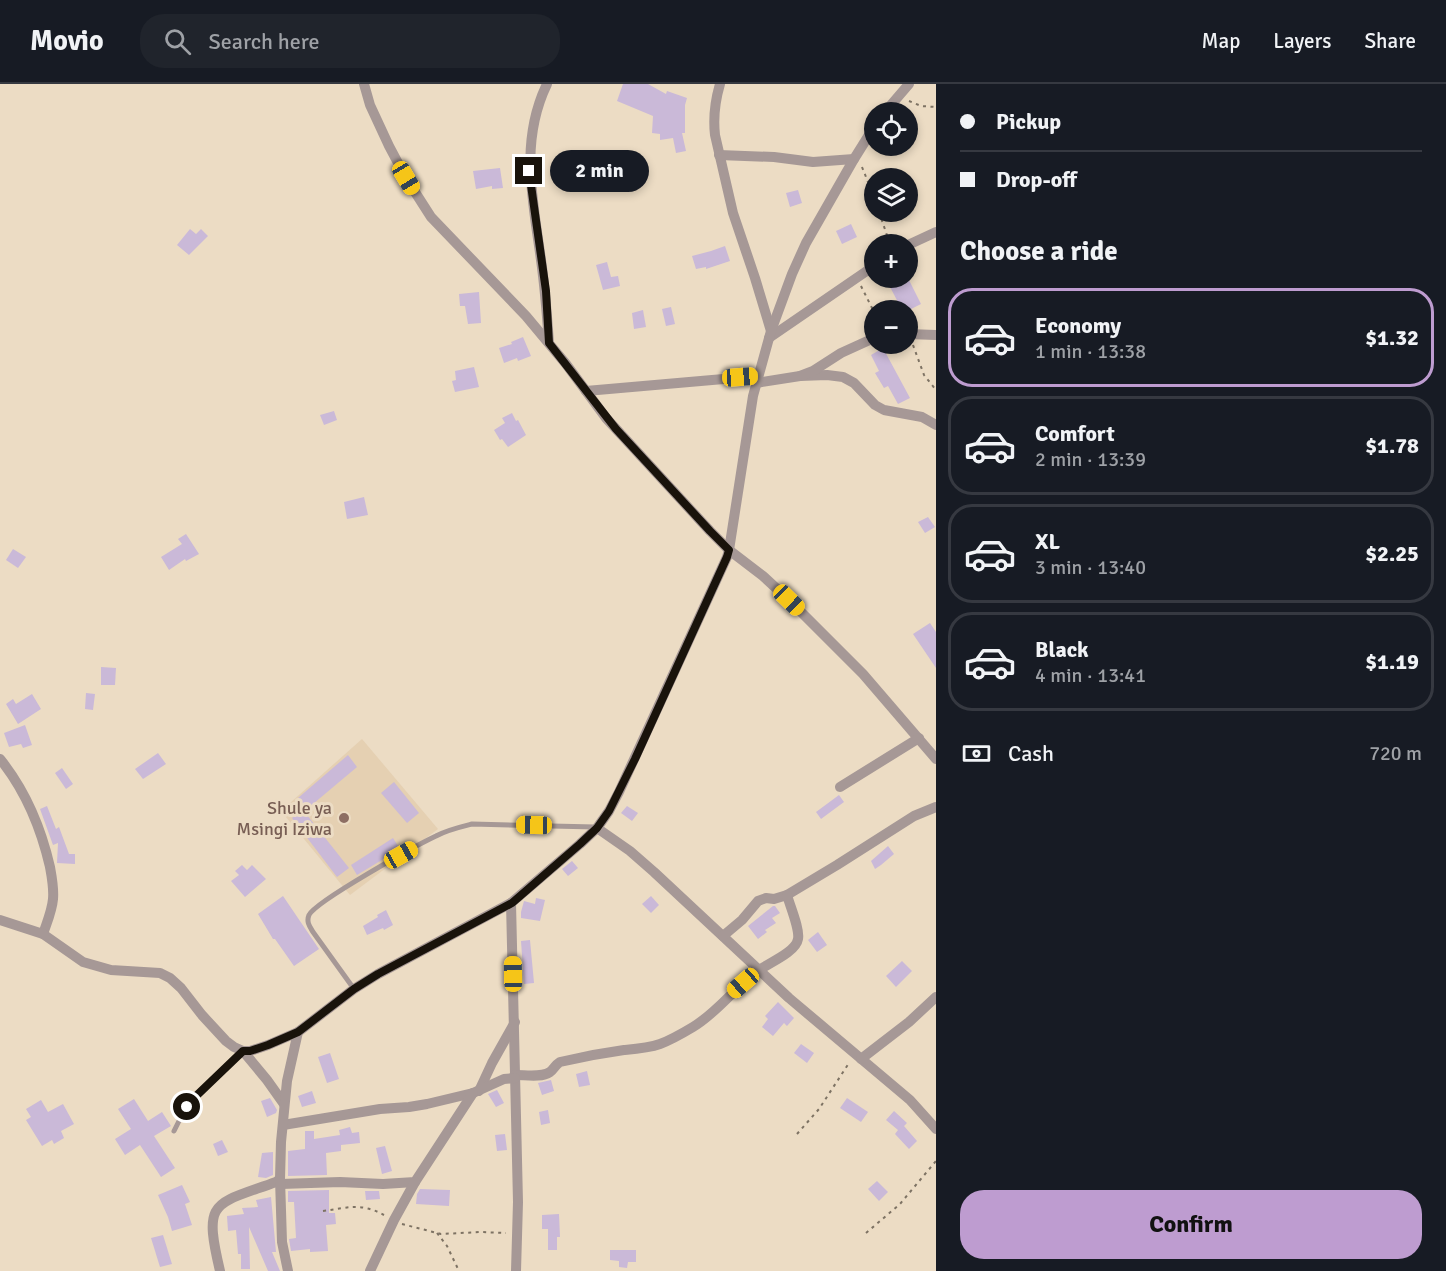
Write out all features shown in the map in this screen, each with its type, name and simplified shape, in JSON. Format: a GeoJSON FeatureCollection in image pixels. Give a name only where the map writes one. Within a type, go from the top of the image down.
{"type":"FeatureCollection","features":[{"type":"Feature","properties":{"kind":"street"},"geometry":{"type":"LineString","coordinates":[[364,84],[370,105],[389,146],[431,217],[526,316],[616,429],[710,531],[811,621],[863,674],[936,759]]}},
{"type":"Feature","properties":{"kind":"street"},"geometry":{"type":"LineString","coordinates":[[547,84],[537,110],[530,148],[529,171],[546,291],[549,343]]}},
{"type":"Feature","properties":{"kind":"street"},"geometry":{"type":"LineString","coordinates":[[720,84],[715,105],[714,125],[719,155],[733,213],[755,278],[770,335]]}},
{"type":"Feature","properties":{"kind":"street"},"geometry":{"type":"LineString","coordinates":[[894,102],[909,84]]}},
{"type":"Feature","properties":{"kind":"street"},"geometry":{"type":"LineString","coordinates":[[0,920],[43,934],[83,962],[111,970],[160,973],[170,978],[226,1041],[243,1051],[250,1051],[298,1032],[354,989],[512,903],[580,844],[597,828],[609,811],[723,566],[729,550],[748,420],[770,335],[802,250],[864,143]]}},
{"type":"Feature","properties":{"kind":"street"},"geometry":{"type":"LineString","coordinates":[[719,155],[774,157],[813,162],[855,157]]}},
{"type":"Feature","properties":{"kind":"street"},"geometry":{"type":"LineString","coordinates":[[918,240],[936,232]]}},
{"type":"Feature","properties":{"kind":"street"},"geometry":{"type":"LineString","coordinates":[[770,335],[864,273]]}},
{"type":"Feature","properties":{"kind":"street"},"geometry":{"type":"LineString","coordinates":[[918,334],[936,335]]}},
{"type":"Feature","properties":{"kind":"street"},"geometry":{"type":"LineString","coordinates":[[800,376],[864,342]]}},
{"type":"Feature","properties":{"kind":"street"},"geometry":{"type":"LineString","coordinates":[[586,391],[815,375],[843,377],[854,383],[875,405],[884,410],[922,417],[936,424]]}},
{"type":"Feature","properties":{"kind":"street"},"geometry":{"type":"LineString","coordinates":[[840,787],[919,738]]}},
{"type":"Feature","properties":{"kind":"street"},"geometry":{"type":"LineString","coordinates":[[0,759],[11,772],[33,813],[45,846],[54,886],[53,900],[43,934]]}},
{"type":"Feature","properties":{"kind":"street"},"geometry":{"type":"LineString","coordinates":[[723,936],[758,902],[765,898],[786,895],[908,819],[936,807]]}},
{"type":"Feature","properties":{"kind":"street"},"geometry":{"type":"LineString","coordinates":[[597,828],[630,851],[654,872],[758,971],[910,1100],[936,1129]]}},
{"type":"Feature","properties":{"kind":"street"},"geometry":{"type":"LineString","coordinates":[[283,1125],[380,1109],[427,1104],[476,1092],[499,1080],[515,1076],[540,1076],[552,1071],[560,1062],[659,1044],[693,1027],[758,971],[792,949],[798,941],[798,929],[786,895]]}},
{"type":"Feature","properties":{"kind":"street"},"geometry":{"type":"LineString","coordinates":[[512,903],[518,1202],[516,1271]]}},
{"type":"Feature","properties":{"kind":"street"},"geometry":{"type":"LineString","coordinates":[[858,1056],[909,1022],[936,997]]}},
{"type":"Feature","properties":{"kind":"street"},"geometry":{"type":"LineString","coordinates":[[370,1271],[415,1182],[476,1092],[515,1022]]}},
{"type":"Feature","properties":{"kind":"street"},"geometry":{"type":"LineString","coordinates":[[288,1271],[282,1242],[283,1125],[289,1071],[298,1032]]}},
{"type":"Feature","properties":{"kind":"street"},"geometry":{"type":"LineString","coordinates":[[243,1051],[284,1104]]}},
{"type":"Feature","properties":{"kind":"street"},"geometry":{"type":"LineString","coordinates":[[220,1271],[212,1230],[213,1216],[219,1206],[230,1198],[281,1181],[383,1184],[415,1182]]}},
{"type":"Feature","properties":{"kind":"lane"},"geometry":{"type":"LineString","coordinates":[[354,989],[308,923],[313,910],[349,885],[437,835],[461,827],[482,825],[597,828]]}},
{"type":"Feature","properties":{"kind":"lane"},"geometry":{"type":"LineString","coordinates":[[174,1131],[194,1098],[243,1051]]}},
{"type":"Feature","properties":{"kind":"path"},"geometry":{"type":"LineString","coordinates":[[898,97],[921,106],[936,107]]}},
{"type":"Feature","properties":{"kind":"path"},"geometry":{"type":"LineString","coordinates":[[855,157],[864,176]]}},
{"type":"Feature","properties":{"kind":"path"},"geometry":{"type":"LineString","coordinates":[[856,278],[868,300]]}},
{"type":"Feature","properties":{"kind":"path"},"geometry":{"type":"LineString","coordinates":[[916,354],[924,375],[936,390]]}},
{"type":"Feature","properties":{"kind":"path"},"geometry":{"type":"LineString","coordinates":[[797,1134],[819,1109],[858,1056]]}},
{"type":"Feature","properties":{"kind":"path"},"geometry":{"type":"LineString","coordinates":[[866,1233],[900,1204],[936,1161]]}},
{"type":"Feature","properties":{"kind":"path"},"geometry":{"type":"LineString","coordinates":[[323,1211],[361,1206],[375,1210],[405,1226],[437,1233],[517,1234]]}},
{"type":"Feature","properties":{"kind":"path"},"geometry":{"type":"LineString","coordinates":[[437,1233],[447,1246],[459,1271]]}},
{"type":"Feature","properties":{"kind":"shaded area"},"geometry":{"type":"Polygon","coordinates":[[[362,739],[438,829],[350,895],[281,811],[362,739]]]}},
{"type":"Feature","properties":{"kind":"building"},"geometry":{"type":"Polygon","coordinates":[[[623,84],[648,84],[666,94],[667,91],[687,98],[685,133],[682,133],[686,151],[676,153],[673,138],[660,140],[660,134],[652,133],[653,116],[617,101],[623,84]]]}},
{"type":"Feature","properties":{"kind":"building"},"geometry":{"type":"Polygon","coordinates":[[[500,168],[503,188],[492,189],[492,186],[476,189],[473,171],[500,168]]]}},
{"type":"Feature","properties":{"kind":"building"},"geometry":{"type":"Polygon","coordinates":[[[798,190],[802,203],[790,207],[786,193],[798,190]]]}},
{"type":"Feature","properties":{"kind":"building"},"geometry":{"type":"Polygon","coordinates":[[[851,224],[857,237],[842,244],[836,231],[851,224]]]}},
{"type":"Feature","properties":{"kind":"building"},"geometry":{"type":"Polygon","coordinates":[[[190,229],[196,234],[201,229],[208,236],[189,255],[177,245],[190,229]]]}},
{"type":"Feature","properties":{"kind":"building"},"geometry":{"type":"Polygon","coordinates":[[[725,246],[730,261],[706,269],[706,267],[696,269],[692,256],[725,246]]]}},
{"type":"Feature","properties":{"kind":"building"},"geometry":{"type":"Polygon","coordinates":[[[607,262],[611,277],[618,276],[620,286],[603,290],[596,265],[607,262]]]}},
{"type":"Feature","properties":{"kind":"building"},"geometry":{"type":"Polygon","coordinates":[[[891,288],[913,288],[921,304],[918,306],[918,300],[897,300],[891,288]]]}},
{"type":"Feature","properties":{"kind":"building"},"geometry":{"type":"Polygon","coordinates":[[[479,292],[481,323],[468,324],[465,306],[460,306],[459,294],[479,292]]]}},
{"type":"Feature","properties":{"kind":"building"},"geometry":{"type":"Polygon","coordinates":[[[671,307],[675,324],[666,326],[662,309],[671,307]]]}},
{"type":"Feature","properties":{"kind":"building"},"geometry":{"type":"Polygon","coordinates":[[[643,310],[646,327],[634,329],[632,313],[643,310]]]}},
{"type":"Feature","properties":{"kind":"building"},"geometry":{"type":"Polygon","coordinates":[[[523,337],[531,356],[504,363],[499,348],[523,337]]]}},
{"type":"Feature","properties":{"kind":"building"},"geometry":{"type":"Polygon","coordinates":[[[886,354],[910,398],[898,404],[888,386],[884,388],[875,373],[879,371],[871,355],[886,354]]]}},
{"type":"Feature","properties":{"kind":"building"},"geometry":{"type":"Polygon","coordinates":[[[474,367],[479,387],[455,392],[452,381],[456,380],[455,371],[474,367]]]}},
{"type":"Feature","properties":{"kind":"building"},"geometry":{"type":"Polygon","coordinates":[[[334,411],[337,420],[324,425],[320,415],[334,411]]]}},
{"type":"Feature","properties":{"kind":"building"},"geometry":{"type":"Polygon","coordinates":[[[512,413],[526,435],[508,447],[494,430],[505,423],[502,418],[512,413]]]}},
{"type":"Feature","properties":{"kind":"building"},"geometry":{"type":"Polygon","coordinates":[[[364,497],[368,515],[347,519],[344,502],[364,497]]]}},
{"type":"Feature","properties":{"kind":"building"},"geometry":{"type":"Polygon","coordinates":[[[928,517],[935,527],[925,533],[918,522],[928,517]]]}},
{"type":"Feature","properties":{"kind":"building"},"geometry":{"type":"Polygon","coordinates":[[[186,534],[199,554],[186,561],[185,559],[169,570],[161,557],[182,544],[178,539],[186,534]]]}},
{"type":"Feature","properties":{"kind":"building"},"geometry":{"type":"Polygon","coordinates":[[[13,549],[26,557],[18,568],[6,560],[13,549]]]}},
{"type":"Feature","properties":{"kind":"building"},"geometry":{"type":"Polygon","coordinates":[[[930,623],[936,632],[936,668],[913,634],[930,623]]]}},
{"type":"Feature","properties":{"kind":"building"},"geometry":{"type":"Polygon","coordinates":[[[101,667],[116,668],[115,685],[101,685],[101,667]]]}},
{"type":"Feature","properties":{"kind":"building"},"geometry":{"type":"Polygon","coordinates":[[[86,693],[95,694],[93,710],[85,709],[86,693]]]}},
{"type":"Feature","properties":{"kind":"building"},"geometry":{"type":"Polygon","coordinates":[[[32,694],[41,709],[18,724],[6,704],[13,699],[16,704],[32,694]]]}},
{"type":"Feature","properties":{"kind":"building"},"geometry":{"type":"Polygon","coordinates":[[[25,725],[32,745],[23,748],[21,744],[9,747],[4,733],[25,725]]]}},
{"type":"Feature","properties":{"kind":"building"},"geometry":{"type":"Polygon","coordinates":[[[158,753],[166,764],[143,779],[135,769],[158,753]]]}},
{"type":"Feature","properties":{"kind":"building"},"geometry":{"type":"Polygon","coordinates":[[[348,755],[357,767],[307,809],[298,798],[348,755]]]}},
{"type":"Feature","properties":{"kind":"building"},"geometry":{"type":"Polygon","coordinates":[[[62,768],[73,784],[66,789],[55,773],[62,768]]]}},
{"type":"Feature","properties":{"kind":"building"},"geometry":{"type":"Polygon","coordinates":[[[394,782],[419,813],[407,823],[381,793],[394,782]]]}},
{"type":"Feature","properties":{"kind":"building"},"geometry":{"type":"Polygon","coordinates":[[[839,795],[844,802],[821,819],[816,812],[839,795]]]}},
{"type":"Feature","properties":{"kind":"building"},"geometry":{"type":"Polygon","coordinates":[[[47,806],[56,829],[59,827],[69,854],[75,854],[75,864],[57,863],[58,843],[53,845],[40,809],[47,806]]]}},
{"type":"Feature","properties":{"kind":"building"},"geometry":{"type":"Polygon","coordinates":[[[627,806],[638,813],[632,821],[621,813],[627,806]]]}},
{"type":"Feature","properties":{"kind":"building"},"geometry":{"type":"Polygon","coordinates":[[[303,810],[349,868],[337,877],[292,818],[303,810]]]}},
{"type":"Feature","properties":{"kind":"building"},"geometry":{"type":"Polygon","coordinates":[[[393,838],[400,849],[357,875],[351,865],[393,838]]]}},
{"type":"Feature","properties":{"kind":"building"},"geometry":{"type":"Polygon","coordinates":[[[888,846],[894,854],[875,869],[871,861],[888,846]]]}},
{"type":"Feature","properties":{"kind":"building"},"geometry":{"type":"Polygon","coordinates":[[[572,861],[578,868],[568,876],[562,869],[572,861]]]}},
{"type":"Feature","properties":{"kind":"building"},"geometry":{"type":"Polygon","coordinates":[[[242,865],[247,870],[252,865],[266,879],[245,897],[231,881],[239,875],[235,871],[242,865]]]}},
{"type":"Feature","properties":{"kind":"building"},"geometry":{"type":"Polygon","coordinates":[[[283,896],[319,949],[294,966],[273,939],[258,914],[283,896]]]}},
{"type":"Feature","properties":{"kind":"building"},"geometry":{"type":"Polygon","coordinates":[[[651,896],[659,905],[651,913],[642,904],[651,896]]]}},
{"type":"Feature","properties":{"kind":"building"},"geometry":{"type":"Polygon","coordinates":[[[536,898],[545,900],[540,921],[521,918],[524,901],[535,904],[536,898]]]}},
{"type":"Feature","properties":{"kind":"building"},"geometry":{"type":"Polygon","coordinates":[[[773,906],[780,913],[772,918],[776,923],[765,930],[767,932],[758,939],[748,926],[773,906]]]}},
{"type":"Feature","properties":{"kind":"building"},"geometry":{"type":"Polygon","coordinates":[[[386,910],[393,925],[367,935],[363,926],[386,910]]]}},
{"type":"Feature","properties":{"kind":"building"},"geometry":{"type":"Polygon","coordinates":[[[818,932],[827,945],[817,952],[808,940],[818,932]]]}},
{"type":"Feature","properties":{"kind":"building"},"geometry":{"type":"Polygon","coordinates":[[[530,940],[534,983],[524,984],[521,941],[530,940]]]}},
{"type":"Feature","properties":{"kind":"building"},"geometry":{"type":"Polygon","coordinates":[[[902,961],[912,971],[896,987],[886,976],[902,961]]]}},
{"type":"Feature","properties":{"kind":"building"},"geometry":{"type":"Polygon","coordinates":[[[778,1002],[794,1018],[787,1026],[784,1023],[773,1036],[762,1027],[768,1019],[765,1016],[778,1002]]]}},
{"type":"Feature","properties":{"kind":"building"},"geometry":{"type":"Polygon","coordinates":[[[801,1044],[814,1053],[807,1063],[794,1053],[801,1044]]]}},
{"type":"Feature","properties":{"kind":"building"},"geometry":{"type":"Polygon","coordinates":[[[330,1053],[339,1079],[327,1083],[318,1057],[330,1053]]]}},
{"type":"Feature","properties":{"kind":"building"},"geometry":{"type":"Polygon","coordinates":[[[587,1071],[590,1085],[579,1087],[576,1074],[587,1071]]]}},
{"type":"Feature","properties":{"kind":"building"},"geometry":{"type":"Polygon","coordinates":[[[551,1080],[554,1091],[542,1095],[538,1083],[551,1080]]]}},
{"type":"Feature","properties":{"kind":"building"},"geometry":{"type":"Polygon","coordinates":[[[497,1090],[504,1103],[496,1107],[488,1094],[497,1090]]]}},
{"type":"Feature","properties":{"kind":"building"},"geometry":{"type":"Polygon","coordinates":[[[312,1091],[316,1103],[302,1107],[298,1096],[312,1091]]]}},
{"type":"Feature","properties":{"kind":"building"},"geometry":{"type":"Polygon","coordinates":[[[270,1098],[277,1110],[276,1113],[267,1117],[261,1101],[270,1098]]]}},
{"type":"Feature","properties":{"kind":"building"},"geometry":{"type":"Polygon","coordinates":[[[847,1098],[868,1112],[861,1122],[840,1108],[847,1098]]]}},
{"type":"Feature","properties":{"kind":"building"},"geometry":{"type":"Polygon","coordinates":[[[134,1099],[148,1121],[162,1112],[171,1126],[154,1136],[175,1168],[161,1177],[140,1145],[125,1155],[115,1139],[131,1129],[118,1109],[134,1099]]]}},
{"type":"Feature","properties":{"kind":"building"},"geometry":{"type":"Polygon","coordinates":[[[41,1100],[48,1112],[63,1104],[74,1124],[61,1131],[64,1138],[54,1144],[52,1140],[42,1146],[26,1120],[31,1117],[26,1109],[41,1100]]]}},
{"type":"Feature","properties":{"kind":"building"},"geometry":{"type":"Polygon","coordinates":[[[548,1110],[550,1123],[541,1125],[539,1112],[548,1110]]]}},
{"type":"Feature","properties":{"kind":"building"},"geometry":{"type":"Polygon","coordinates":[[[894,1111],[907,1123],[904,1126],[917,1141],[909,1149],[895,1134],[898,1130],[886,1120],[894,1111]]]}},
{"type":"Feature","properties":{"kind":"building"},"geometry":{"type":"Polygon","coordinates":[[[350,1127],[352,1133],[359,1132],[360,1143],[341,1145],[341,1151],[326,1153],[327,1175],[288,1176],[288,1151],[305,1149],[305,1131],[314,1131],[314,1139],[340,1135],[339,1130],[350,1127]]]}},
{"type":"Feature","properties":{"kind":"building"},"geometry":{"type":"Polygon","coordinates":[[[505,1134],[507,1150],[497,1151],[495,1135],[505,1134]]]}},
{"type":"Feature","properties":{"kind":"building"},"geometry":{"type":"Polygon","coordinates":[[[222,1140],[228,1152],[218,1156],[213,1144],[222,1140]]]}},
{"type":"Feature","properties":{"kind":"building"},"geometry":{"type":"Polygon","coordinates":[[[385,1146],[392,1171],[382,1174],[376,1148],[385,1146]]]}},
{"type":"Feature","properties":{"kind":"building"},"geometry":{"type":"Polygon","coordinates":[[[273,1152],[273,1175],[266,1178],[258,1177],[262,1153],[273,1152]]]}},
{"type":"Feature","properties":{"kind":"building"},"geometry":{"type":"Polygon","coordinates":[[[877,1181],[888,1192],[879,1201],[868,1189],[877,1181]]]}},
{"type":"Feature","properties":{"kind":"building"},"geometry":{"type":"Polygon","coordinates":[[[182,1185],[190,1202],[185,1204],[192,1225],[172,1231],[158,1195],[182,1185]]]}},
{"type":"Feature","properties":{"kind":"building"},"geometry":{"type":"Polygon","coordinates":[[[420,1189],[450,1190],[449,1206],[416,1204],[420,1189]]]}},
{"type":"Feature","properties":{"kind":"building"},"geometry":{"type":"Polygon","coordinates":[[[329,1190],[329,1213],[335,1213],[336,1224],[326,1225],[328,1251],[310,1252],[310,1249],[291,1251],[289,1239],[296,1238],[294,1202],[288,1202],[288,1191],[329,1190]]]}},
{"type":"Feature","properties":{"kind":"building"},"geometry":{"type":"Polygon","coordinates":[[[365,1191],[379,1191],[380,1199],[366,1200],[365,1191]]]}},
{"type":"Feature","properties":{"kind":"building"},"geometry":{"type":"Polygon","coordinates":[[[271,1197],[276,1252],[272,1252],[280,1271],[268,1271],[249,1227],[250,1269],[241,1269],[241,1254],[238,1254],[236,1230],[228,1231],[227,1216],[244,1214],[242,1208],[258,1207],[256,1200],[271,1197]]]}},
{"type":"Feature","properties":{"kind":"building"},"geometry":{"type":"Polygon","coordinates":[[[559,1214],[560,1237],[557,1237],[557,1250],[548,1250],[548,1229],[542,1229],[542,1215],[559,1214]]]}},
{"type":"Feature","properties":{"kind":"building"},"geometry":{"type":"Polygon","coordinates":[[[163,1235],[172,1264],[160,1267],[151,1238],[163,1235]]]}},
{"type":"Feature","properties":{"kind":"building"},"geometry":{"type":"Polygon","coordinates":[[[610,1250],[636,1250],[636,1262],[628,1262],[627,1268],[619,1267],[619,1261],[610,1260],[610,1250]]]}},
{"type":"Feature","properties":{"kind":"place","name":"Shule ya Msingi Iziwa"},"geometry":{"type":"Point","coordinates":[344,818]}},
{"type":"Feature","properties":{"kind":"route"},"geometry":{"type":"LineString","coordinates":[[187,1107],[243,1051],[268,1045],[298,1032],[354,989],[378,974],[512,903],[597,828],[609,811],[635,759],[727,557],[729,550],[606,418],[549,343],[546,291],[529,171]]}}]}
